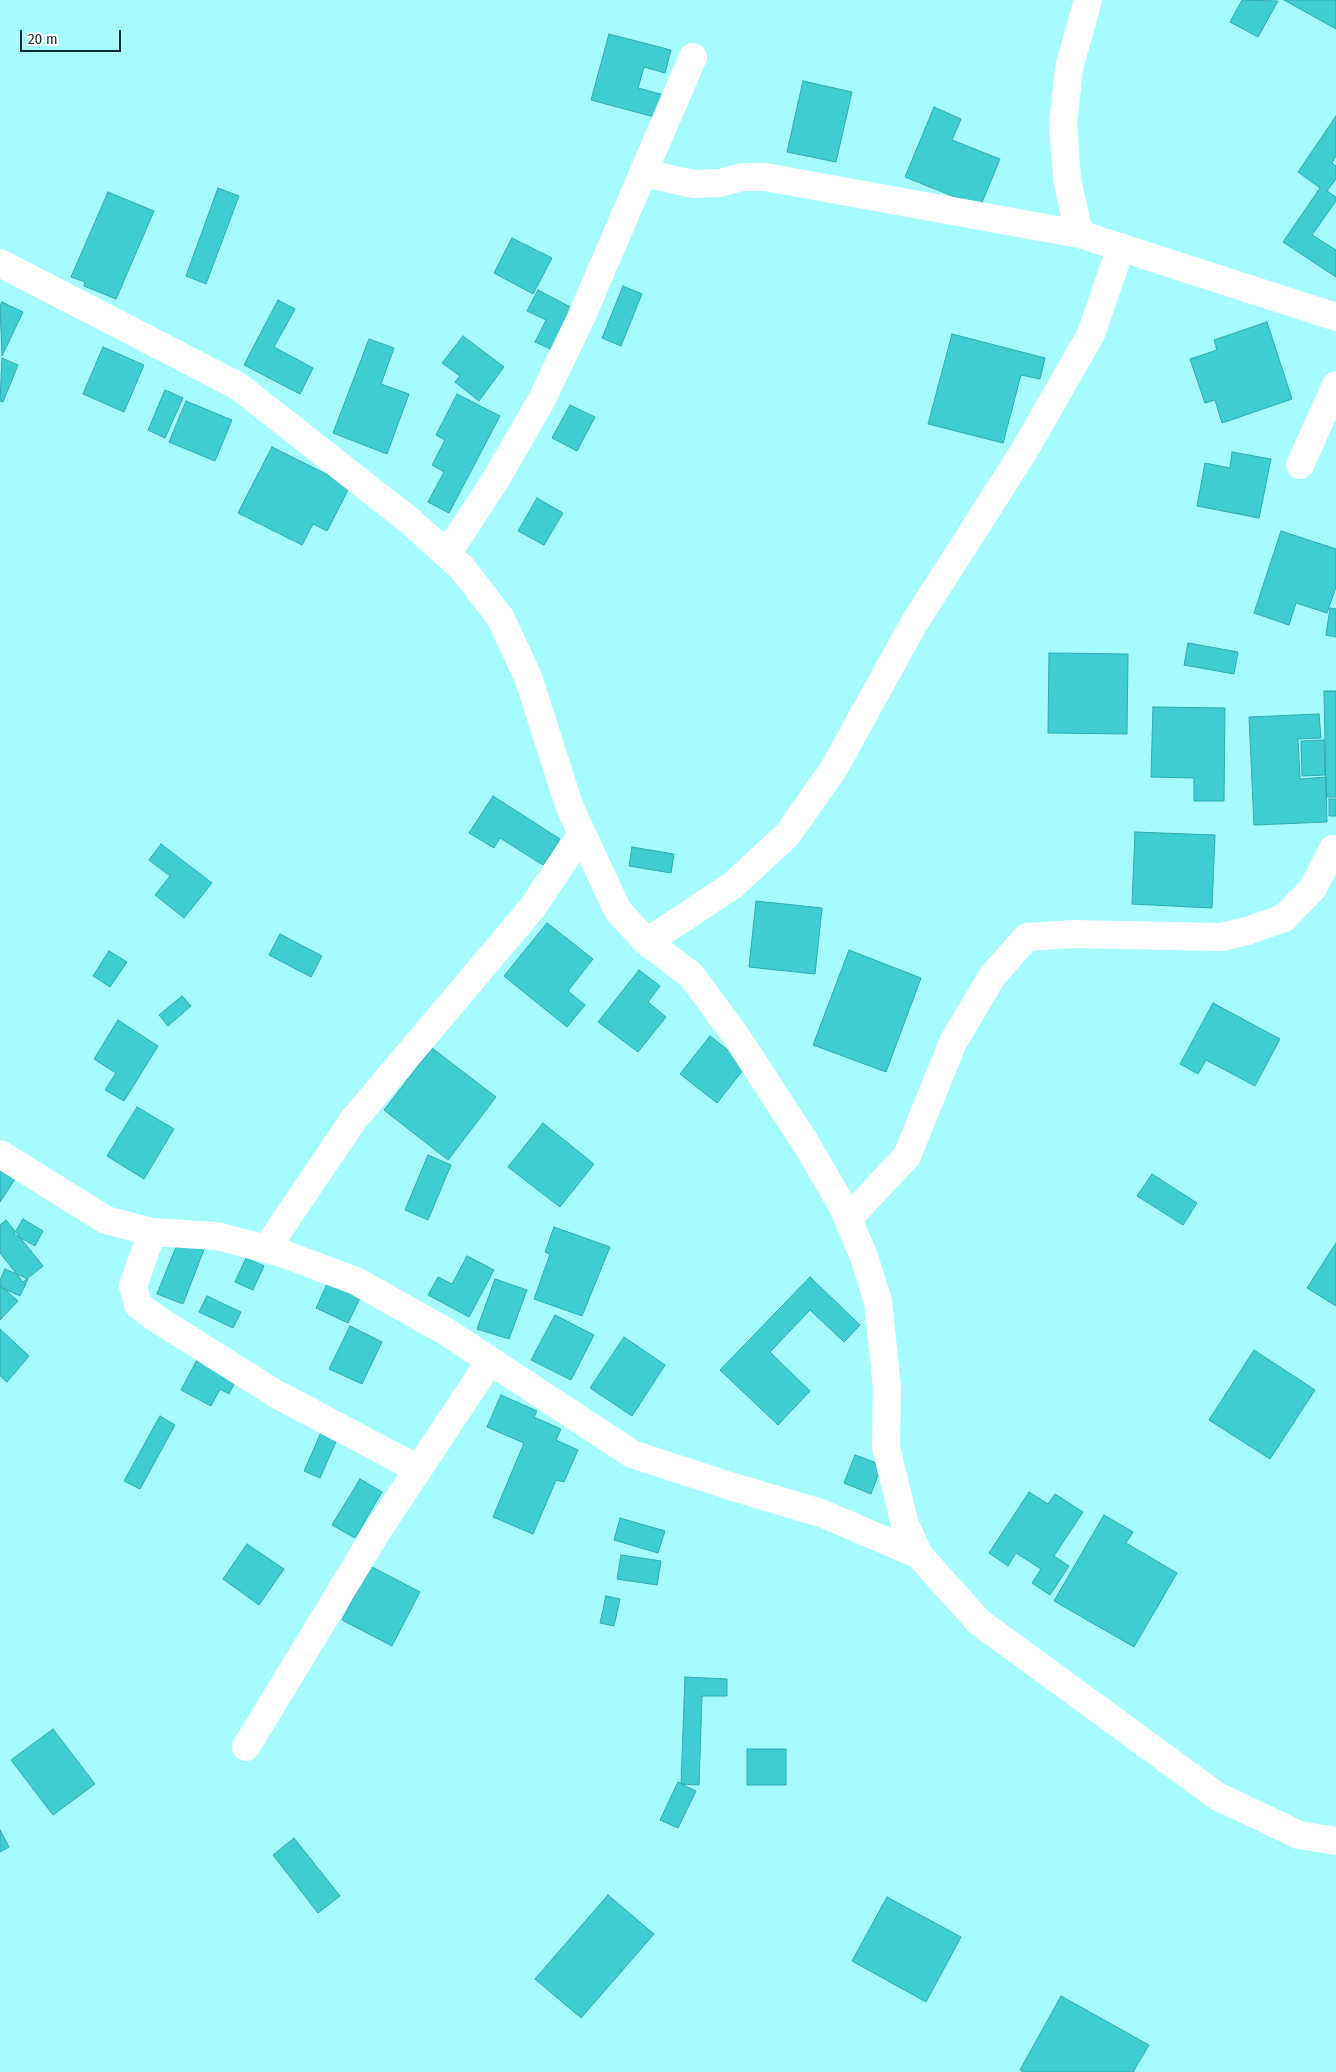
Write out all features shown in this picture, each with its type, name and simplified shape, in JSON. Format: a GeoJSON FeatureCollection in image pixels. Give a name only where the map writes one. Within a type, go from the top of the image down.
{"type":"FeatureCollection","features":[{"type":"Feature","properties":{"kind":"street"},"geometry":{"type":"LineString","coordinates":[[1079,234],[1067,179],[1063,124],[1068,68],[1088,0]]}},
{"type":"Feature","properties":{"kind":"street"},"geometry":{"type":"LineString","coordinates":[[447,554],[496,479],[541,401],[580,320],[693,57]]}},
{"type":"Feature","properties":{"kind":"street"},"geometry":{"type":"LineString","coordinates":[[643,173],[694,184],[720,183],[742,178],[765,177],[1079,234],[1336,317]]}},
{"type":"Feature","properties":{"kind":"street"},"geometry":{"type":"LineString","coordinates":[[647,942],[733,885],[787,835],[834,770],[913,625],[1024,451],[1091,334],[1121,248]]}},
{"type":"Feature","properties":{"kind":"street"},"geometry":{"type":"LineString","coordinates":[[0,263],[238,386],[410,521],[462,568],[500,617],[528,677],[570,808],[618,911],[647,942],[691,975],[734,1033],[805,1142],[848,1219],[878,1300],[887,1387],[886,1447],[905,1525],[919,1555],[979,1622],[1217,1796],[1298,1835],[1336,1842]]}},
{"type":"Feature","properties":{"kind":"street"},"geometry":{"type":"LineString","coordinates":[[1300,465],[1336,385]]}},
{"type":"Feature","properties":{"kind":"street"},"geometry":{"type":"LineString","coordinates":[[266,1249],[354,1119],[532,908],[582,834]]}},
{"type":"Feature","properties":{"kind":"street"},"geometry":{"type":"LineString","coordinates":[[848,1219],[908,1156],[953,1042],[993,975],[1027,937],[1073,934],[1221,938],[1247,931],[1284,918],[1313,888],[1333,849]]}},
{"type":"Feature","properties":{"kind":"street"},"geometry":{"type":"LineString","coordinates":[[0,1154],[106,1220],[152,1232],[217,1236],[266,1249],[356,1281],[445,1331],[632,1454],[821,1513],[919,1555]]}},
{"type":"Feature","properties":{"kind":"street"},"geometry":{"type":"LineString","coordinates":[[152,1232],[133,1286],[138,1305],[276,1394],[418,1469]]}},
{"type":"Feature","properties":{"kind":"street"},"geometry":{"type":"LineString","coordinates":[[246,1747],[378,1530],[490,1361]]}},
{"type":"Feature","properties":{"kind":"building"},"geometry":{"type":"Polygon","coordinates":[[[1242,0],[1278,1],[1258,37],[1230,22],[1242,0]]]}},
{"type":"Feature","properties":{"kind":"building"},"geometry":{"type":"Polygon","coordinates":[[[1284,0],[1336,0],[1336,29],[1284,0]]]}},
{"type":"Feature","properties":{"kind":"building"},"geometry":{"type":"Polygon","coordinates":[[[609,34],[671,50],[665,73],[644,67],[638,88],[664,95],[658,118],[591,100],[609,34]]]}},
{"type":"Feature","properties":{"kind":"building"},"geometry":{"type":"Polygon","coordinates":[[[803,81],[852,92],[836,162],[787,152],[803,81]]]}},
{"type":"Feature","properties":{"kind":"building"},"geometry":{"type":"Polygon","coordinates":[[[934,107],[961,119],[952,140],[1000,159],[980,207],[905,177],[934,107]]]}},
{"type":"Feature","properties":{"kind":"building"},"geometry":{"type":"Polygon","coordinates":[[[1336,116],[1336,156],[1332,163],[1336,166],[1336,179],[1327,191],[1336,197],[1336,201],[1312,235],[1336,250],[1336,277],[1283,242],[1320,188],[1298,172],[1336,116]]]}},
{"type":"Feature","properties":{"kind":"building"},"geometry":{"type":"Polygon","coordinates":[[[218,188],[239,196],[206,284],[186,276],[218,188]]]}},
{"type":"Feature","properties":{"kind":"building"},"geometry":{"type":"Polygon","coordinates":[[[108,192],[154,211],[116,299],[84,286],[85,282],[71,277],[108,192]]]}},
{"type":"Feature","properties":{"kind":"building"},"geometry":{"type":"Polygon","coordinates":[[[512,238],[552,258],[533,294],[494,273],[512,238]]]}},
{"type":"Feature","properties":{"kind":"building"},"geometry":{"type":"Polygon","coordinates":[[[623,286],[642,294],[621,346],[602,338],[623,286]]]}},
{"type":"Feature","properties":{"kind":"building"},"geometry":{"type":"Polygon","coordinates":[[[538,290],[576,310],[555,351],[535,342],[546,320],[527,311],[538,290]]]}},
{"type":"Feature","properties":{"kind":"building"},"geometry":{"type":"Polygon","coordinates":[[[278,300],[295,309],[274,347],[313,368],[300,394],[244,365],[278,300]]]}},
{"type":"Feature","properties":{"kind":"building"},"geometry":{"type":"Polygon","coordinates":[[[2,302],[23,312],[2,356],[0,306],[2,302]]]}},
{"type":"Feature","properties":{"kind":"building"},"geometry":{"type":"Polygon","coordinates":[[[1267,322],[1292,399],[1222,423],[1215,400],[1205,403],[1190,359],[1217,350],[1214,340],[1267,322]]]}},
{"type":"Feature","properties":{"kind":"building"},"geometry":{"type":"Polygon","coordinates":[[[952,334],[1045,358],[1040,379],[1021,375],[1003,443],[928,424],[952,334]]]}},
{"type":"Feature","properties":{"kind":"building"},"geometry":{"type":"Polygon","coordinates":[[[463,336],[504,367],[479,401],[455,382],[460,376],[442,363],[463,336]]]}},
{"type":"Feature","properties":{"kind":"building"},"geometry":{"type":"Polygon","coordinates":[[[369,339],[394,348],[381,384],[409,394],[387,454],[333,433],[369,339]]]}},
{"type":"Feature","properties":{"kind":"building"},"geometry":{"type":"Polygon","coordinates":[[[103,347],[144,365],[124,412],[83,394],[103,347]]]}},
{"type":"Feature","properties":{"kind":"building"},"geometry":{"type":"Polygon","coordinates":[[[2,358],[18,365],[3,402],[0,401],[2,358]]]}},
{"type":"Feature","properties":{"kind":"building"},"geometry":{"type":"Polygon","coordinates":[[[165,390],[183,398],[165,438],[148,430],[165,390]]]}},
{"type":"Feature","properties":{"kind":"building"},"geometry":{"type":"Polygon","coordinates":[[[457,394],[500,416],[449,513],[428,502],[444,472],[432,465],[445,440],[436,435],[457,394]]]}},
{"type":"Feature","properties":{"kind":"building"},"geometry":{"type":"Polygon","coordinates":[[[186,401],[232,420],[215,461],[169,442],[186,401]]]}},
{"type":"Feature","properties":{"kind":"building"},"geometry":{"type":"Polygon","coordinates":[[[570,405],[595,417],[577,451],[552,438],[570,405]]]}},
{"type":"Feature","properties":{"kind":"building"},"geometry":{"type":"Polygon","coordinates":[[[272,447],[350,486],[327,531],[313,524],[302,545],[238,513],[272,447]]]}},
{"type":"Feature","properties":{"kind":"building"},"geometry":{"type":"Polygon","coordinates":[[[1232,452],[1271,459],[1259,518],[1197,506],[1205,463],[1230,468],[1232,452]]]}},
{"type":"Feature","properties":{"kind":"building"},"geometry":{"type":"Polygon","coordinates":[[[537,498],[563,513],[544,545],[518,531],[537,498]]]}},
{"type":"Feature","properties":{"kind":"building"},"geometry":{"type":"Polygon","coordinates":[[[1281,531],[1336,549],[1336,587],[1327,613],[1296,603],[1289,625],[1254,613],[1281,531]]]}},
{"type":"Feature","properties":{"kind":"building"},"geometry":{"type":"Polygon","coordinates":[[[1330,608],[1336,609],[1336,637],[1326,635],[1330,608]]]}},
{"type":"Feature","properties":{"kind":"building"},"geometry":{"type":"Polygon","coordinates":[[[1188,643],[1238,652],[1234,674],[1184,665],[1188,643]]]}},
{"type":"Feature","properties":{"kind":"building"},"geometry":{"type":"Polygon","coordinates":[[[1049,653],[1128,654],[1127,734],[1048,733],[1049,653]]]}},
{"type":"Feature","properties":{"kind":"building"},"geometry":{"type":"Polygon","coordinates":[[[1324,691],[1336,691],[1336,797],[1326,797],[1324,691]]]}},
{"type":"Feature","properties":{"kind":"building"},"geometry":{"type":"Polygon","coordinates":[[[1153,707],[1225,708],[1224,801],[1194,801],[1194,778],[1151,777],[1153,707]]]}},
{"type":"Feature","properties":{"kind":"building"},"geometry":{"type":"Polygon","coordinates":[[[1319,714],[1321,738],[1298,739],[1300,779],[1326,777],[1327,822],[1254,825],[1249,717],[1319,714]]]}},
{"type":"Feature","properties":{"kind":"building"},"geometry":{"type":"Polygon","coordinates":[[[1324,740],[1325,775],[1302,776],[1301,741],[1324,740]]]}},
{"type":"Feature","properties":{"kind":"building"},"geometry":{"type":"Polygon","coordinates":[[[493,796],[560,839],[543,865],[500,838],[494,848],[469,833],[493,796]]]}},
{"type":"Feature","properties":{"kind":"building"},"geometry":{"type":"Polygon","coordinates":[[[1329,799],[1336,799],[1336,816],[1329,816],[1329,799]]]}},
{"type":"Feature","properties":{"kind":"building"},"geometry":{"type":"Polygon","coordinates":[[[1135,832],[1215,835],[1212,908],[1132,904],[1135,832]]]}},
{"type":"Feature","properties":{"kind":"building"},"geometry":{"type":"Polygon","coordinates":[[[161,844],[212,883],[184,918],[155,895],[170,876],[149,860],[161,844]]]}},
{"type":"Feature","properties":{"kind":"building"},"geometry":{"type":"Polygon","coordinates":[[[632,847],[674,854],[671,873],[629,866],[632,847]]]}},
{"type":"Feature","properties":{"kind":"building"},"geometry":{"type":"Polygon","coordinates":[[[756,901],[822,908],[815,974],[749,967],[756,901]]]}},
{"type":"Feature","properties":{"kind":"building"},"geometry":{"type":"Polygon","coordinates":[[[547,923],[593,959],[568,991],[585,1005],[567,1027],[504,976],[547,923]]]}},
{"type":"Feature","properties":{"kind":"building"},"geometry":{"type":"Polygon","coordinates":[[[280,934],[322,956],[311,977],[269,955],[280,934]]]}},
{"type":"Feature","properties":{"kind":"building"},"geometry":{"type":"Polygon","coordinates":[[[849,950],[921,978],[886,1072],[813,1045],[849,950]]]}},
{"type":"Feature","properties":{"kind":"building"},"geometry":{"type":"Polygon","coordinates":[[[109,951],[127,962],[110,987],[93,976],[109,951]]]}},
{"type":"Feature","properties":{"kind":"building"},"geometry":{"type":"Polygon","coordinates":[[[639,970],[660,986],[648,1002],[666,1017],[638,1052],[598,1022],[639,970]]]}},
{"type":"Feature","properties":{"kind":"building"},"geometry":{"type":"Polygon","coordinates":[[[182,996],[191,1006],[168,1026],[159,1015],[182,996]]]}},
{"type":"Feature","properties":{"kind":"building"},"geometry":{"type":"Polygon","coordinates":[[[1213,1003],[1280,1039],[1255,1086],[1206,1060],[1198,1074],[1180,1064],[1213,1003]]]}},
{"type":"Feature","properties":{"kind":"building"},"geometry":{"type":"Polygon","coordinates":[[[118,1020],[158,1046],[124,1101],[105,1090],[116,1073],[94,1059],[118,1020]]]}},
{"type":"Feature","properties":{"kind":"building"},"geometry":{"type":"Polygon","coordinates":[[[710,1036],[747,1065],[717,1103],[680,1074],[710,1036]]]}},
{"type":"Feature","properties":{"kind":"building"},"geometry":{"type":"Polygon","coordinates":[[[432,1048],[496,1097],[448,1160],[384,1110],[432,1048]]]}},
{"type":"Feature","properties":{"kind":"building"},"geometry":{"type":"Polygon","coordinates":[[[137,1107],[174,1129],[144,1179],[107,1156],[137,1107]]]}},
{"type":"Feature","properties":{"kind":"building"},"geometry":{"type":"Polygon","coordinates":[[[543,1123],[594,1164],[560,1207],[508,1167],[543,1123]]]}},
{"type":"Feature","properties":{"kind":"building"},"geometry":{"type":"Polygon","coordinates":[[[428,1155],[451,1165],[428,1220],[405,1210],[428,1155]]]}},
{"type":"Feature","properties":{"kind":"building"},"geometry":{"type":"Polygon","coordinates":[[[0,1160],[19,1173],[0,1202],[0,1160]]]}},
{"type":"Feature","properties":{"kind":"building"},"geometry":{"type":"Polygon","coordinates":[[[1152,1174],[1197,1203],[1183,1225],[1137,1196],[1152,1174]]]}},
{"type":"Feature","properties":{"kind":"building"},"geometry":{"type":"Polygon","coordinates":[[[23,1219],[43,1231],[35,1246],[14,1234],[23,1219]]]}},
{"type":"Feature","properties":{"kind":"building"},"geometry":{"type":"Polygon","coordinates":[[[6,1220],[43,1266],[23,1282],[0,1253],[0,1225],[6,1220]]]}},
{"type":"Feature","properties":{"kind":"building"},"geometry":{"type":"Polygon","coordinates":[[[554,1227],[610,1247],[582,1316],[534,1299],[550,1254],[545,1252],[554,1227]]]}},
{"type":"Feature","properties":{"kind":"building"},"geometry":{"type":"Polygon","coordinates":[[[180,1237],[205,1247],[183,1304],[157,1294],[180,1237]]]}},
{"type":"Feature","properties":{"kind":"building"},"geometry":{"type":"Polygon","coordinates":[[[1336,1243],[1336,1306],[1307,1288],[1336,1243]]]}},
{"type":"Feature","properties":{"kind":"building"},"geometry":{"type":"Polygon","coordinates":[[[467,1256],[494,1270],[469,1317],[428,1295],[438,1277],[452,1284],[467,1256]]]}},
{"type":"Feature","properties":{"kind":"building"},"geometry":{"type":"Polygon","coordinates":[[[246,1258],[264,1266],[253,1290],[235,1282],[246,1258]]]}},
{"type":"Feature","properties":{"kind":"building"},"geometry":{"type":"Polygon","coordinates":[[[5,1269],[28,1279],[20,1296],[0,1287],[0,1280],[5,1269]]]}},
{"type":"Feature","properties":{"kind":"building"},"geometry":{"type":"Polygon","coordinates":[[[810,1277],[860,1325],[844,1342],[810,1310],[770,1352],[810,1391],[778,1425],[720,1370],[810,1277]]]}},
{"type":"Feature","properties":{"kind":"building"},"geometry":{"type":"Polygon","coordinates":[[[495,1279],[527,1290],[509,1339],[477,1329],[495,1279]]]}},
{"type":"Feature","properties":{"kind":"building"},"geometry":{"type":"Polygon","coordinates":[[[328,1282],[360,1298],[348,1323],[316,1308],[328,1282]]]}},
{"type":"Feature","properties":{"kind":"building"},"geometry":{"type":"Polygon","coordinates":[[[0,1285],[18,1301],[0,1320],[0,1285]]]}},
{"type":"Feature","properties":{"kind":"building"},"geometry":{"type":"Polygon","coordinates":[[[207,1296],[241,1312],[233,1328],[199,1312],[207,1296]]]}},
{"type":"Feature","properties":{"kind":"building"},"geometry":{"type":"Polygon","coordinates":[[[555,1315],[594,1335],[571,1380],[531,1360],[555,1315]]]}},
{"type":"Feature","properties":{"kind":"building"},"geometry":{"type":"Polygon","coordinates":[[[350,1326],[382,1342],[362,1384],[329,1369],[350,1326]]]}},
{"type":"Feature","properties":{"kind":"building"},"geometry":{"type":"Polygon","coordinates":[[[0,1329],[29,1356],[7,1382],[0,1376],[0,1329]]]}},
{"type":"Feature","properties":{"kind":"building"},"geometry":{"type":"Polygon","coordinates":[[[624,1337],[665,1365],[632,1416],[590,1388],[624,1337]]]}},
{"type":"Feature","properties":{"kind":"building"},"geometry":{"type":"Polygon","coordinates":[[[1254,1350],[1315,1390],[1270,1459],[1209,1420],[1254,1350]]]}},
{"type":"Feature","properties":{"kind":"building"},"geometry":{"type":"Polygon","coordinates":[[[200,1354],[239,1374],[229,1394],[220,1389],[211,1406],[181,1390],[200,1354]]]}},
{"type":"Feature","properties":{"kind":"building"},"geometry":{"type":"Polygon","coordinates":[[[501,1395],[537,1411],[534,1417],[561,1429],[556,1440],[578,1450],[564,1482],[556,1480],[533,1534],[493,1517],[524,1443],[487,1427],[501,1395]]]}},
{"type":"Feature","properties":{"kind":"building"},"geometry":{"type":"Polygon","coordinates":[[[160,1416],[175,1425],[140,1489],[124,1481],[160,1416]]]}},
{"type":"Feature","properties":{"kind":"building"},"geometry":{"type":"Polygon","coordinates":[[[323,1428],[339,1435],[320,1478],[304,1471],[323,1428]]]}},
{"type":"Feature","properties":{"kind":"building"},"geometry":{"type":"Polygon","coordinates":[[[855,1455],[882,1465],[871,1494],[844,1483],[855,1455]]]}},
{"type":"Feature","properties":{"kind":"building"},"geometry":{"type":"Polygon","coordinates":[[[360,1479],[382,1492],[355,1538],[332,1525],[360,1479]]]}},
{"type":"Feature","properties":{"kind":"building"},"geometry":{"type":"Polygon","coordinates":[[[1029,1492],[1048,1504],[1055,1494],[1083,1512],[1054,1556],[1069,1566],[1050,1595],[1032,1583],[1041,1569],[1016,1553],[1008,1566],[989,1553],[1029,1492]]]}},
{"type":"Feature","properties":{"kind":"building"},"geometry":{"type":"Polygon","coordinates":[[[1104,1515],[1133,1532],[1126,1543],[1177,1573],[1134,1647],[1054,1601],[1104,1515]]]}},
{"type":"Feature","properties":{"kind":"building"},"geometry":{"type":"Polygon","coordinates":[[[620,1518],[665,1531],[658,1553],[614,1540],[620,1518]]]}},
{"type":"Feature","properties":{"kind":"building"},"geometry":{"type":"Polygon","coordinates":[[[247,1544],[284,1569],[259,1605],[223,1579],[247,1544]]]}},
{"type":"Feature","properties":{"kind":"building"},"geometry":{"type":"Polygon","coordinates":[[[621,1555],[661,1561],[657,1585],[617,1579],[621,1555]]]}},
{"type":"Feature","properties":{"kind":"building"},"geometry":{"type":"Polygon","coordinates":[[[370,1566],[420,1592],[392,1646],[342,1620],[370,1566]]]}},
{"type":"Feature","properties":{"kind":"building"},"geometry":{"type":"Polygon","coordinates":[[[606,1596],[620,1599],[614,1626],[600,1623],[606,1596]]]}},
{"type":"Feature","properties":{"kind":"building"},"geometry":{"type":"Polygon","coordinates":[[[685,1677],[727,1679],[727,1696],[702,1696],[699,1785],[681,1784],[685,1677]]]}},
{"type":"Feature","properties":{"kind":"building"},"geometry":{"type":"Polygon","coordinates":[[[53,1729],[95,1784],[53,1815],[11,1760],[53,1729]]]}},
{"type":"Feature","properties":{"kind":"building"},"geometry":{"type":"Polygon","coordinates":[[[747,1749],[786,1749],[786,1785],[747,1785],[747,1749]]]}},
{"type":"Feature","properties":{"kind":"building"},"geometry":{"type":"Polygon","coordinates":[[[678,1782],[696,1791],[678,1828],[660,1820],[678,1782]]]}},
{"type":"Feature","properties":{"kind":"building"},"geometry":{"type":"Polygon","coordinates":[[[0,1830],[9,1847],[0,1852],[0,1830]]]}},
{"type":"Feature","properties":{"kind":"building"},"geometry":{"type":"Polygon","coordinates":[[[294,1838],[340,1896],[318,1913],[273,1855],[294,1838]]]}},
{"type":"Feature","properties":{"kind":"building"},"geometry":{"type":"Polygon","coordinates":[[[608,1895],[654,1934],[581,2018],[535,1979],[608,1895]]]}},
{"type":"Feature","properties":{"kind":"building"},"geometry":{"type":"Polygon","coordinates":[[[887,1897],[961,1937],[926,2002],[852,1961],[887,1897]]]}},
{"type":"Feature","properties":{"kind":"building"},"geometry":{"type":"Polygon","coordinates":[[[1061,1996],[1149,2045],[1133,2072],[1024,2072],[1020,2070],[1061,1996]]]}}]}
